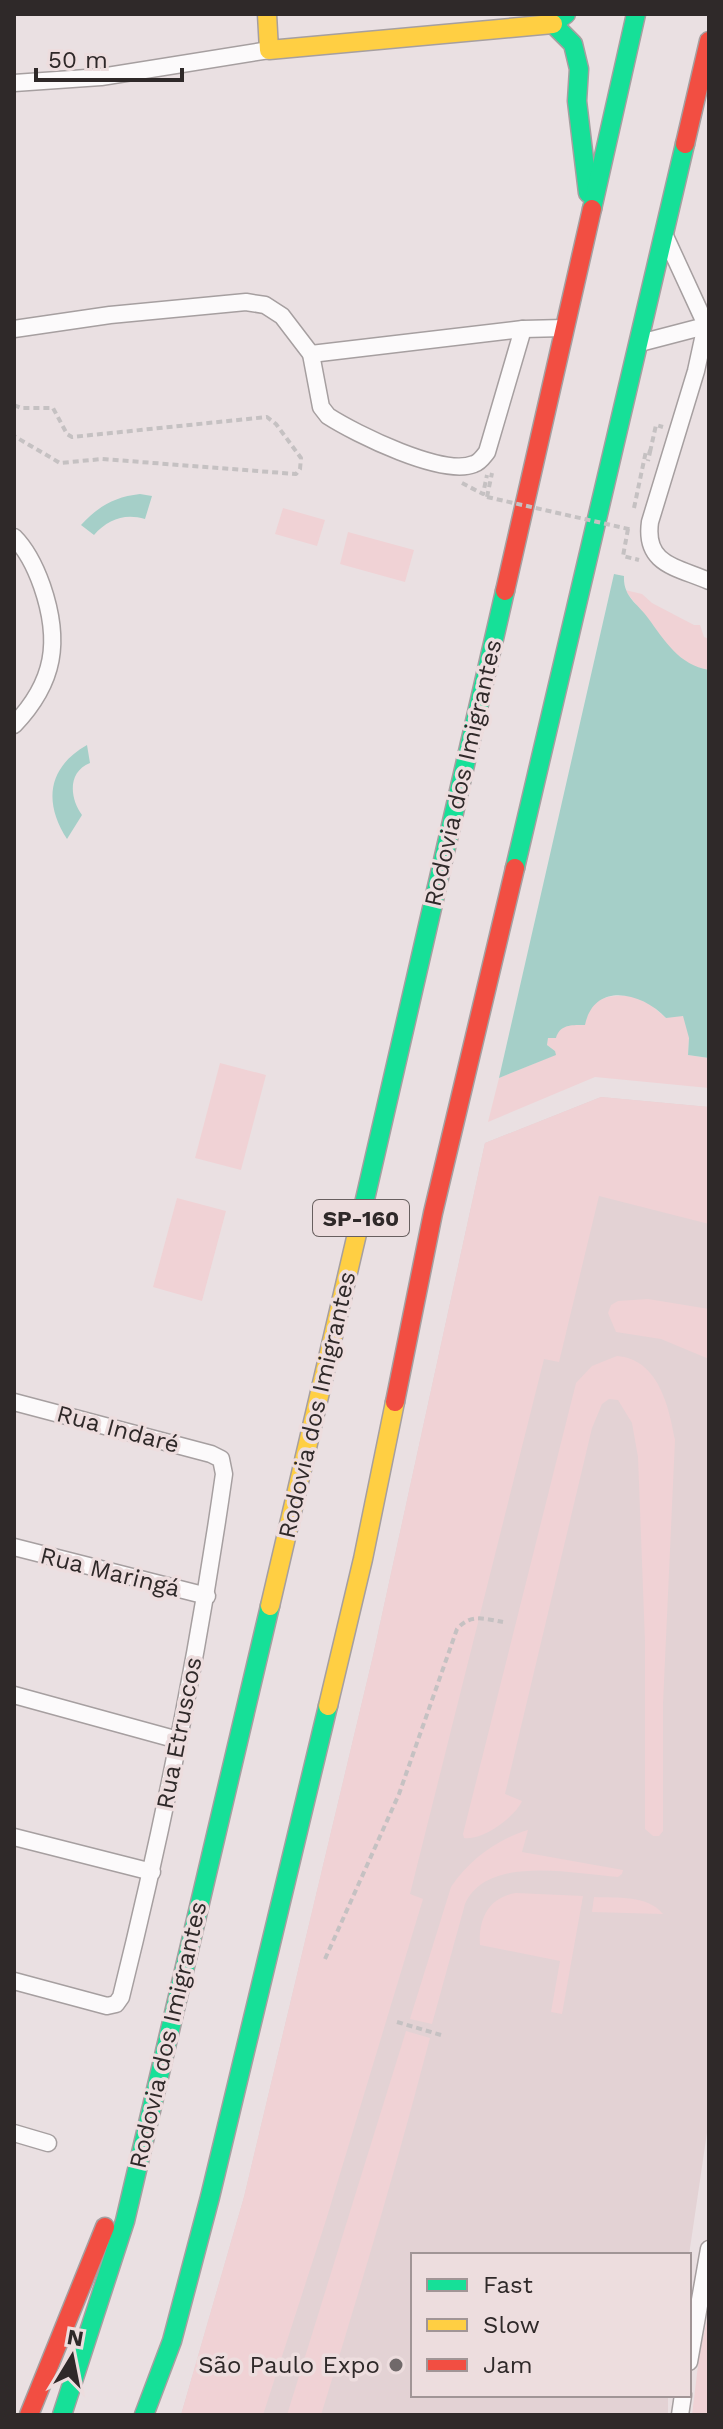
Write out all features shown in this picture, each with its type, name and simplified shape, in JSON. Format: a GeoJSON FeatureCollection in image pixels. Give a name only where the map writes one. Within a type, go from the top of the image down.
{"type":"FeatureCollection","features":[{"type":"Feature","properties":{"kind":"main road"},"geometry":{"type":"LineString","coordinates":[[267,14],[269,50],[559,19],[573,44],[579,69],[577,101],[590,212]]}},
{"type":"Feature","properties":{"kind":"main road","name":"Rodovia dos Imigrantes"},"geometry":{"type":"LineString","coordinates":[[62,2415],[125,2221],[402,1044],[636,14]]}},
{"type":"Feature","properties":{"kind":"main road","name":"SP-160"},"geometry":{"type":"LineString","coordinates":[[144,2415],[172,2341],[210,2197],[363,1559],[433,1213],[709,41]]}},
{"type":"Feature","properties":{"kind":"main road"},"geometry":{"type":"LineString","coordinates":[[684,156],[709,106]]}},
{"type":"Feature","properties":{"kind":"main road"},"geometry":{"type":"LineString","coordinates":[[29,2415],[149,2118]]}},
{"type":"Feature","properties":{"kind":"main road"},"geometry":{"type":"LineString","coordinates":[[154,2415],[172,2341]]}},
{"type":"Feature","properties":{"kind":"street"},"geometry":{"type":"LineString","coordinates":[[14,83],[101,77],[269,50]]}},
{"type":"Feature","properties":{"kind":"street"},"geometry":{"type":"LineString","coordinates":[[665,236],[708,325],[650,522],[650,548],[657,558],[709,581]]}},
{"type":"Feature","properties":{"kind":"street"},"geometry":{"type":"LineString","coordinates":[[14,329],[110,315],[246,302],[265,305],[282,316],[311,354],[321,407],[328,416],[425,463],[465,466],[475,464],[487,452],[523,329]]}},
{"type":"Feature","properties":{"kind":"street"},"geometry":{"type":"LineString","coordinates":[[640,343],[708,325]]}},
{"type":"Feature","properties":{"kind":"street"},"geometry":{"type":"LineString","coordinates":[[311,354],[523,329],[564,328]]}},
{"type":"Feature","properties":{"kind":"street"},"geometry":{"type":"LineString","coordinates":[[14,537],[21,543],[37,573],[52,614],[54,638],[50,664],[40,690],[33,704],[14,725]]}},
{"type":"Feature","properties":{"kind":"street","name":"Rua Indaré"},"geometry":{"type":"LineString","coordinates":[[14,1402],[221,1459]]}},
{"type":"Feature","properties":{"kind":"street","name":"Rua Etruscos"},"geometry":{"type":"LineString","coordinates":[[14,1981],[107,2006],[116,2004],[121,1997],[152,1872],[207,1596],[224,1474],[221,1459]]}},
{"type":"Feature","properties":{"kind":"street","name":"Rua Maringá"},"geometry":{"type":"LineString","coordinates":[[14,1547],[207,1596]]}},
{"type":"Feature","properties":{"kind":"street"},"geometry":{"type":"LineString","coordinates":[[14,1695],[178,1740]]}},
{"type":"Feature","properties":{"kind":"street"},"geometry":{"type":"LineString","coordinates":[[14,1837],[152,1872]]}},
{"type":"Feature","properties":{"kind":"street"},"geometry":{"type":"LineString","coordinates":[[14,2133],[48,2143]]}},
{"type":"Feature","properties":{"kind":"street"},"geometry":{"type":"LineString","coordinates":[[691,2351],[709,2249]]}},
{"type":"Feature","properties":{"kind":"path"},"geometry":{"type":"LineString","coordinates":[[14,405],[21,408],[53,408],[67,434],[72,437],[267,417],[276,424],[301,458],[301,465],[296,474],[102,459],[60,463],[14,436]]}},
{"type":"Feature","properties":{"kind":"path"},"geometry":{"type":"LineString","coordinates":[[650,452],[656,425]]}},
{"type":"Feature","properties":{"kind":"path"},"geometry":{"type":"LineString","coordinates":[[487,497],[630,530],[623,556],[637,560]]}},
{"type":"Feature","properties":{"kind":"path"},"geometry":{"type":"LineString","coordinates":[[325,1959],[399,1794],[457,1629],[464,1621],[475,1617],[503,1622]]}},
{"type":"Feature","properties":{"kind":"path"},"geometry":{"type":"LineString","coordinates":[[397,2022],[441,2035]]}},
{"type":"Feature","properties":{"kind":"shaded area"},"geometry":{"type":"Polygon","coordinates":[[[152,496],[145,519],[117,519],[94,535],[81,525],[108,504],[122,497],[152,496]]]}},
{"type":"Feature","properties":{"kind":"shaded area"},"geometry":{"type":"Polygon","coordinates":[[[283,508],[325,520],[317,546],[275,534],[283,508]]]}},
{"type":"Feature","properties":{"kind":"shaded area"},"geometry":{"type":"Polygon","coordinates":[[[348,532],[414,550],[405,582],[340,564],[348,532]]]}},
{"type":"Feature","properties":{"kind":"shaded area"},"geometry":{"type":"Polygon","coordinates":[[[614,574],[624,576],[628,595],[674,651],[689,663],[709,670],[709,1058],[688,1055],[689,1038],[683,1016],[666,1018],[644,1002],[620,995],[598,1002],[590,1011],[585,1025],[567,1026],[560,1030],[556,1038],[548,1038],[547,1045],[556,1055],[499,1078],[614,574]]]}},
{"type":"Feature","properties":{"kind":"shaded area"},"geometry":{"type":"Polygon","coordinates":[[[625,590],[642,594],[652,603],[694,625],[700,625],[704,637],[709,639],[709,670],[692,666],[671,650],[625,590]]]}},
{"type":"Feature","properties":{"kind":"shaded area"},"geometry":{"type":"Polygon","coordinates":[[[87,745],[90,763],[77,773],[73,786],[75,801],[82,815],[67,839],[55,812],[53,786],[64,764],[87,745]]]}},
{"type":"Feature","properties":{"kind":"shaded area"},"geometry":{"type":"Polygon","coordinates":[[[634,996],[666,1018],[680,1014],[685,1018],[688,1055],[709,1058],[709,1088],[595,1077],[488,1122],[499,1078],[555,1055],[555,1051],[547,1045],[548,1038],[556,1037],[564,1027],[585,1024],[591,1008],[602,999],[634,996]]]}},
{"type":"Feature","properties":{"kind":"shaded area"},"geometry":{"type":"Polygon","coordinates":[[[220,1063],[266,1075],[241,1170],[195,1158],[220,1063]]]}},
{"type":"Feature","properties":{"kind":"shaded area","name":"São Paulo Expo"},"geometry":{"type":"Polygon","coordinates":[[[601,1097],[709,1107],[709,2119],[689,2253],[411,2253],[411,2397],[668,2397],[668,2415],[181,2415],[244,2197],[373,1656],[485,1143],[601,1097]]]}},
{"type":"Feature","properties":{"kind":"shaded area"},"geometry":{"type":"Polygon","coordinates":[[[601,1097],[709,1107],[709,1224],[599,1196],[559,1362],[544,1359],[410,1894],[423,1899],[327,2217],[263,2415],[181,2415],[244,2197],[373,1656],[485,1143],[601,1097]]]}},
{"type":"Feature","properties":{"kind":"shaded area"},"geometry":{"type":"Polygon","coordinates":[[[177,1198],[226,1211],[202,1301],[153,1287],[177,1198]]]}},
{"type":"Feature","properties":{"kind":"shaded area"},"geometry":{"type":"Polygon","coordinates":[[[648,1299],[709,1309],[709,1359],[661,1339],[616,1332],[608,1313],[611,1305],[618,1301],[648,1299]]]}},
{"type":"Feature","properties":{"kind":"shaded area"},"geometry":{"type":"Polygon","coordinates":[[[617,1356],[631,1359],[652,1375],[665,1399],[675,1440],[663,1704],[663,1831],[659,1836],[653,1836],[645,1829],[645,1641],[638,1457],[632,1423],[618,1400],[609,1399],[602,1404],[592,1428],[505,1794],[522,1801],[513,1814],[497,1827],[480,1836],[464,1838],[576,1383],[592,1366],[617,1356]]]}},
{"type":"Feature","properties":{"kind":"shaded area"},"geometry":{"type":"Polygon","coordinates":[[[528,1830],[522,1852],[623,1870],[622,1874],[618,1877],[556,1871],[511,1873],[492,1878],[476,1888],[465,1904],[432,2024],[410,2019],[451,1887],[466,1868],[485,1852],[505,1839],[528,1830]]]}},
{"type":"Feature","properties":{"kind":"shaded area"},"geometry":{"type":"Polygon","coordinates":[[[516,1893],[583,1896],[562,2014],[551,2012],[560,1961],[480,1945],[481,1926],[487,1911],[499,1899],[516,1893]]]}},
{"type":"Feature","properties":{"kind":"shaded area"},"geometry":{"type":"Polygon","coordinates":[[[594,1897],[641,1901],[663,1914],[592,1912],[594,1897]]]}},
{"type":"Feature","properties":{"kind":"shaded area"},"geometry":{"type":"Polygon","coordinates":[[[406,2031],[430,2038],[378,2227],[321,2415],[287,2415],[406,2031]]]}},
{"type":"Feature","properties":{"kind":"shaded area"},"geometry":{"type":"Polygon","coordinates":[[[709,2310],[709,2415],[692,2415],[699,2357],[709,2310]]]}},
{"type":"Feature","properties":{"kind":"traffic: fast"},"geometry":{"type":"LineString","coordinates":[[566,14],[553,24],[573,44],[579,69],[577,101],[588,193]]}},
{"type":"Feature","properties":{"kind":"traffic: fast"},"geometry":{"type":"LineString","coordinates":[[592,209],[636,14]]}},
{"type":"Feature","properties":{"kind":"traffic: fast"},"geometry":{"type":"LineString","coordinates":[[515,868],[685,144]]}},
{"type":"Feature","properties":{"kind":"traffic: fast"},"geometry":{"type":"LineString","coordinates":[[363,1208],[505,591]]}},
{"type":"Feature","properties":{"kind":"traffic: fast"},"geometry":{"type":"LineString","coordinates":[[62,2415],[125,2221],[270,1606]]}},
{"type":"Feature","properties":{"kind":"traffic: fast"},"geometry":{"type":"LineString","coordinates":[[144,2415],[172,2341],[210,2197],[328,1706]]}},
{"type":"Feature","properties":{"kind":"traffic: slow"},"geometry":{"type":"LineString","coordinates":[[267,14],[269,50],[553,24]]}},
{"type":"Feature","properties":{"kind":"traffic: slow"},"geometry":{"type":"LineString","coordinates":[[270,1606],[363,1208]]}},
{"type":"Feature","properties":{"kind":"traffic: slow"},"geometry":{"type":"LineString","coordinates":[[328,1706],[363,1559],[395,1402]]}},
{"type":"Feature","properties":{"kind":"traffic: jam"},"geometry":{"type":"LineString","coordinates":[[685,144],[709,41]]}},
{"type":"Feature","properties":{"kind":"traffic: jam"},"geometry":{"type":"LineString","coordinates":[[505,591],[592,209]]}},
{"type":"Feature","properties":{"kind":"traffic: jam"},"geometry":{"type":"LineString","coordinates":[[395,1402],[433,1213],[515,868]]}},
{"type":"Feature","properties":{"kind":"traffic: jam"},"geometry":{"type":"LineString","coordinates":[[29,2415],[105,2227]]}},
{"type":"Feature","properties":{"kind":"place","name":"São Paulo Expo"},"geometry":{"type":"Point","coordinates":[396,2365]}}]}
